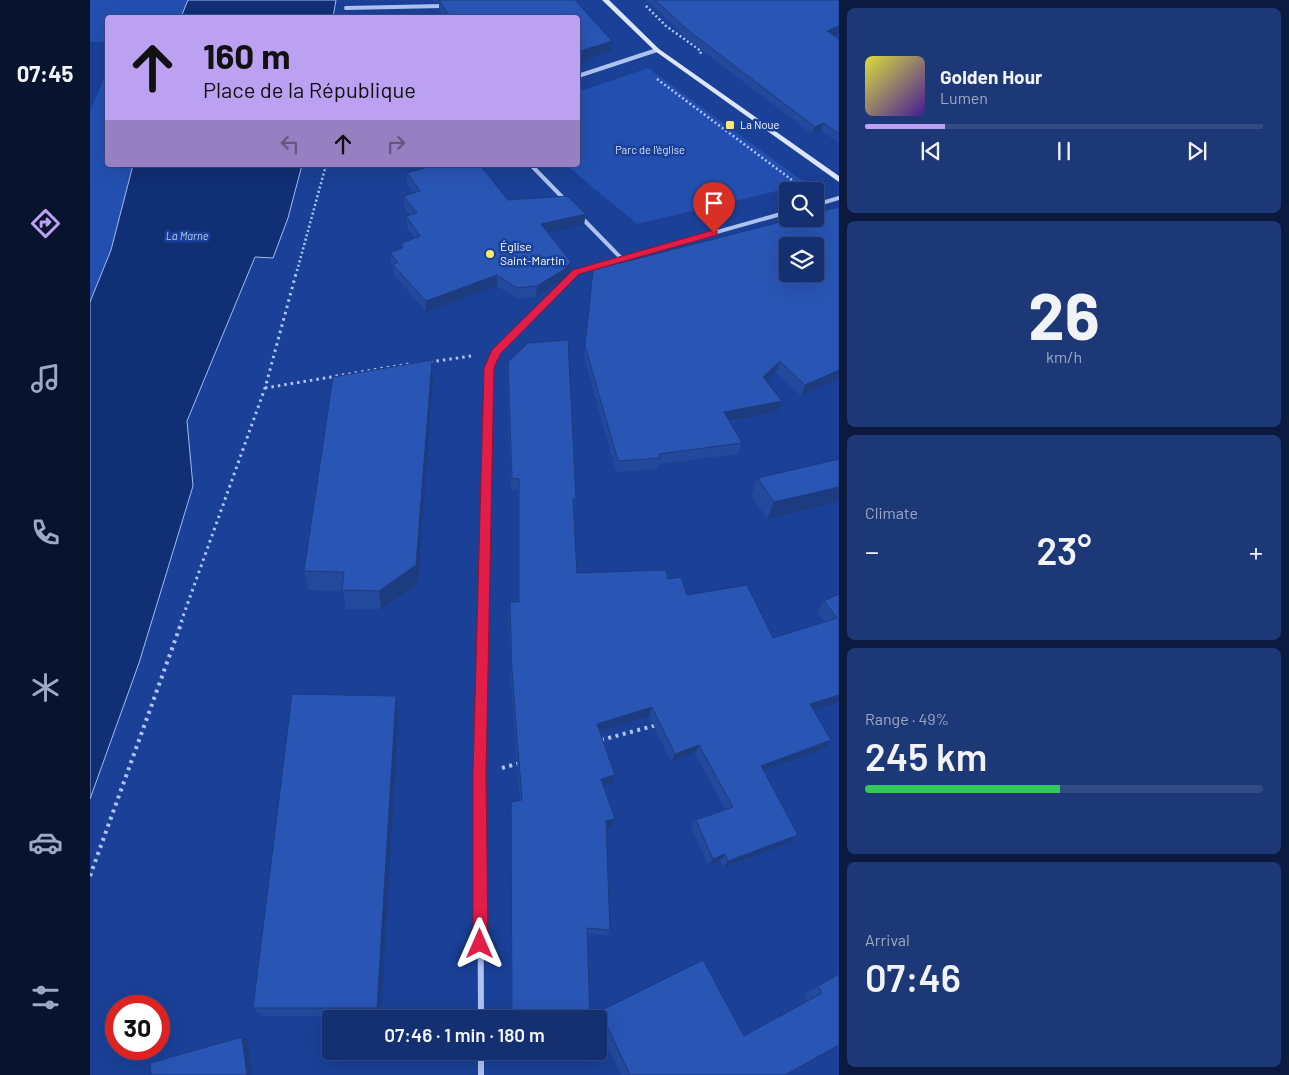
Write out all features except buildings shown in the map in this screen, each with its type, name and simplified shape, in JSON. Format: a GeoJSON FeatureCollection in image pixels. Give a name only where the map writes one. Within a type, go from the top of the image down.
{"type":"FeatureCollection","features":[{"type":"Feature","properties":{"kind":"main road"},"geometry":{"type":"LineString","coordinates":[[605,0],[657,50],[839,180]]}},
{"type":"Feature","properties":{"kind":"street"},"geometry":{"type":"LineString","coordinates":[[346,8],[443,6]]}},
{"type":"Feature","properties":{"kind":"street"},"geometry":{"type":"LineString","coordinates":[[580,75],[657,50]]}},
{"type":"Feature","properties":{"kind":"street"},"geometry":{"type":"LineString","coordinates":[[533,167],[570,205]]}},
{"type":"Feature","properties":{"kind":"street"},"geometry":{"type":"LineString","coordinates":[[824,202],[839,198]]}},
{"type":"Feature","properties":{"kind":"street"},"geometry":{"type":"LineString","coordinates":[[576,212],[622,259]]}},
{"type":"Feature","properties":{"kind":"street"},"geometry":{"type":"LineString","coordinates":[[481,1010],[480,774],[489,368],[496,352],[576,272],[779,215]]}},
{"type":"Feature","properties":{"kind":"street"},"geometry":{"type":"LineString","coordinates":[[481,1060],[481,1075]]}},
{"type":"Feature","properties":{"kind":"path"},"geometry":{"type":"LineString","coordinates":[[90,876],[265,388],[326,167]]}},
{"type":"Feature","properties":{"kind":"path"},"geometry":{"type":"LineString","coordinates":[[429,362],[496,352]]}},
{"type":"Feature","properties":{"kind":"path"},"geometry":{"type":"LineString","coordinates":[[265,388],[410,364]]}},
{"type":"Feature","properties":{"kind":"path"},"geometry":{"type":"LineString","coordinates":[[592,743],[667,722]]}},
{"type":"Feature","properties":{"kind":"path"},"geometry":{"type":"LineString","coordinates":[[480,774],[526,761]]}},
{"type":"Feature","properties":{"kind":"green space"},"geometry":{"type":"Polygon","coordinates":[[[90,0],[236,0],[232,15],[105,15],[105,42],[90,42],[90,0]]]}},
{"type":"Feature","properties":{"kind":"green space","name":"Parc de l'église"},"geometry":{"type":"Polygon","coordinates":[[[648,68],[804,182],[779,182],[779,191],[637,224],[568,167],[580,167],[580,91],[648,68]]]}},
{"type":"Feature","properties":{"kind":"green space"},"geometry":{"type":"Polygon","coordinates":[[[105,76],[105,167],[197,167],[90,356],[90,111],[105,76]]]}},
{"type":"Feature","properties":{"kind":"water"},"geometry":{"type":"Polygon","coordinates":[[[188,0],[336,0],[333,15],[182,15],[188,0]]]}},
{"type":"Feature","properties":{"kind":"water","name":"La Marne"},"geometry":{"type":"Polygon","coordinates":[[[132,167],[301,167],[288,218],[273,258],[255,257],[187,421],[193,486],[139,663],[90,799],[90,302],[111,250],[132,167]]]}},
{"type":"Feature","properties":{"kind":"place","name":"La Noue"},"geometry":{"type":"Point","coordinates":[730,125]}},
{"type":"Feature","properties":{"kind":"place","name":"Église Saint-Martin"},"geometry":{"type":"Point","coordinates":[490,254]}},
{"type":"Feature","properties":{"kind":"route"},"geometry":{"type":"LineString","coordinates":[[480,944],[480,774],[489,368],[496,352],[576,272],[714,233]]}}]}
